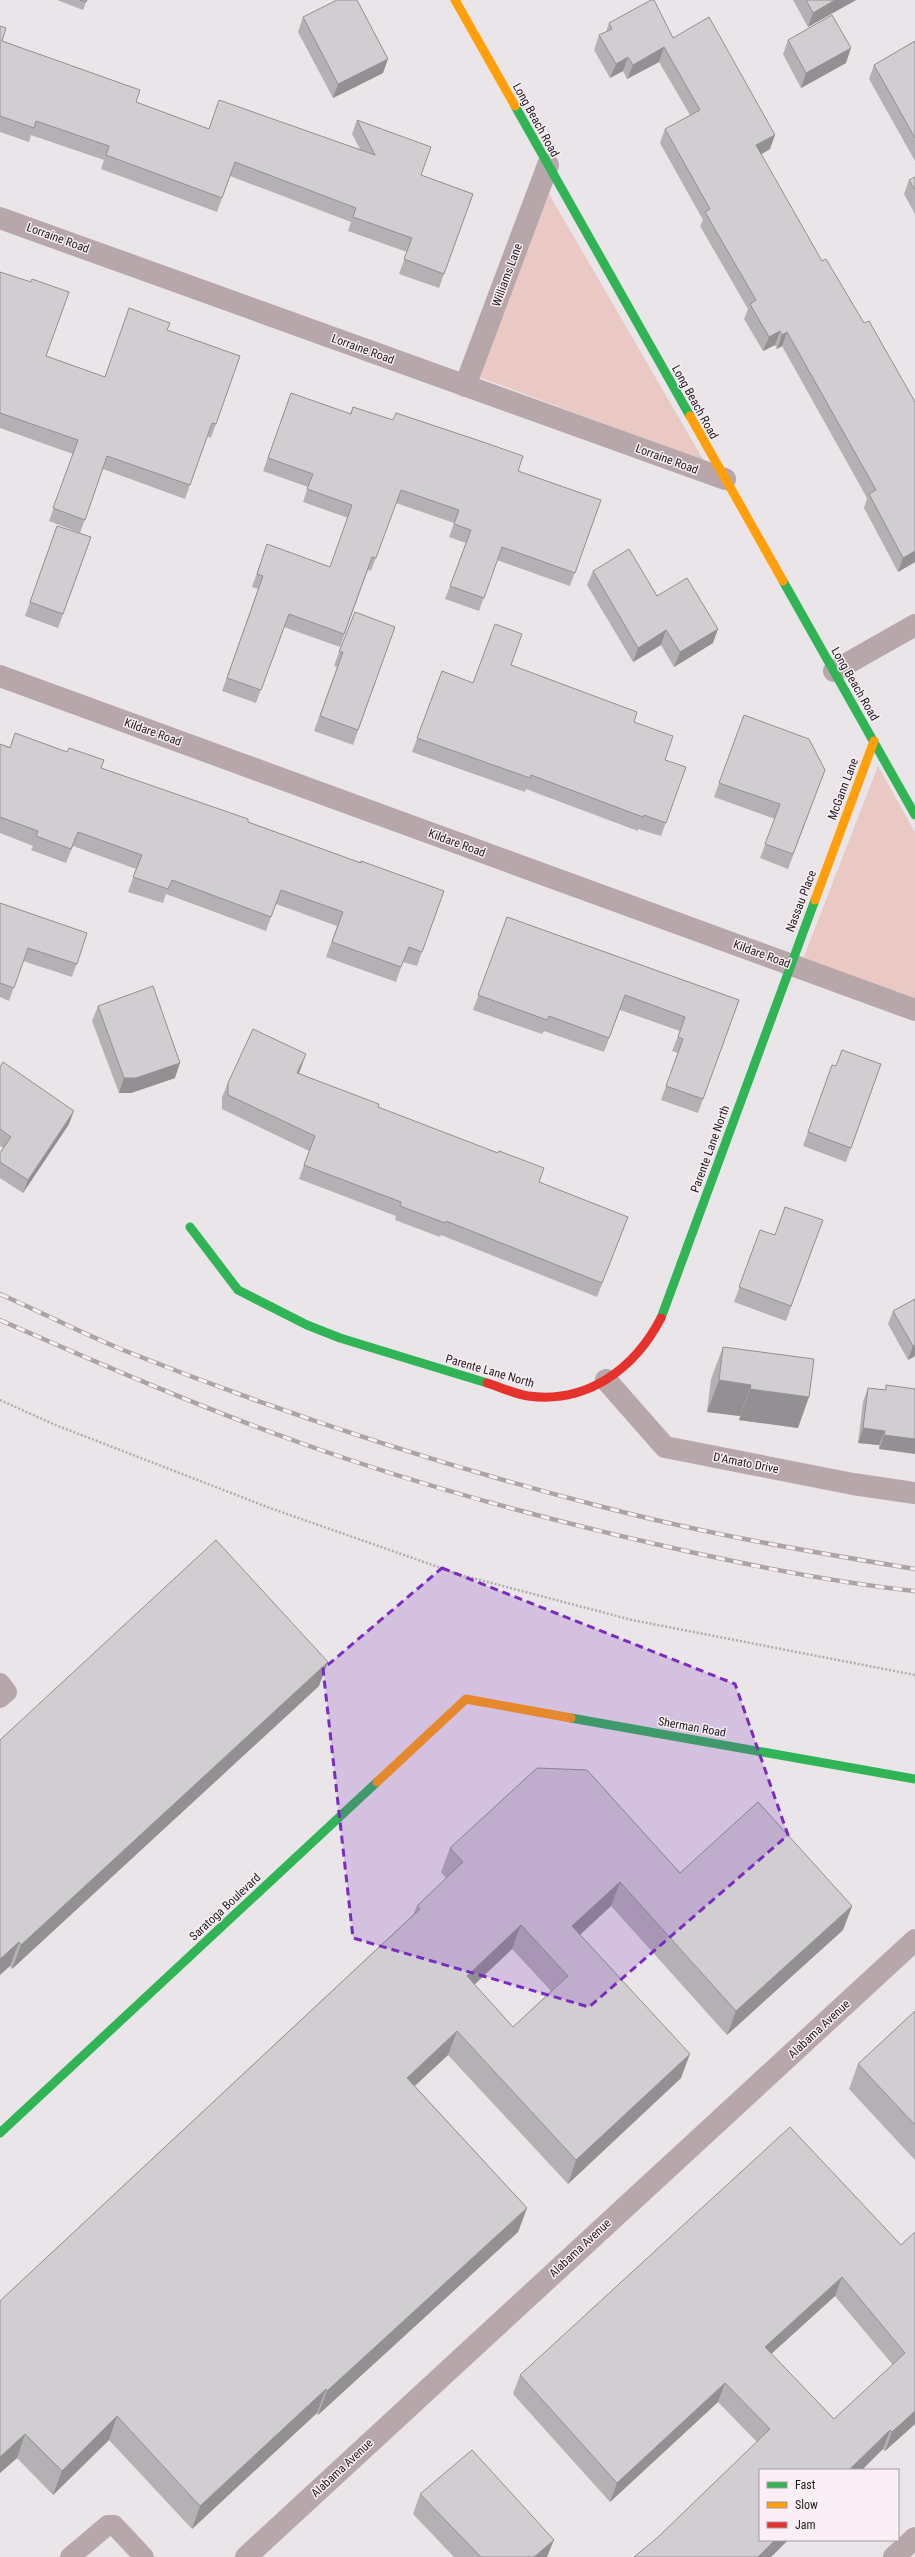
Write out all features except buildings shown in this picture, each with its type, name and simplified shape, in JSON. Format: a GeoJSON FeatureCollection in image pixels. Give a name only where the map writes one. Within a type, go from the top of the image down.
{"type":"FeatureCollection","features":[{"type":"Feature","properties":{"kind":"street","name":"Long Beach Road"},"geometry":{"type":"LineString","coordinates":[[455,0],[874,740],[915,816]]}},
{"type":"Feature","properties":{"kind":"street","name":"Williams Lane"},"geometry":{"type":"LineString","coordinates":[[466,386],[548,165]]}},
{"type":"Feature","properties":{"kind":"street","name":"Lorraine Road"},"geometry":{"type":"LineString","coordinates":[[0,218],[725,479]]}},
{"type":"Feature","properties":{"kind":"street"},"geometry":{"type":"LineString","coordinates":[[834,671],[915,625]]}},
{"type":"Feature","properties":{"kind":"street","name":"Kildare Road"},"geometry":{"type":"LineString","coordinates":[[0,676],[915,1010]]}},
{"type":"Feature","properties":{"kind":"street","name":"McGann Lane"},"geometry":{"type":"LineString","coordinates":[[834,846],[874,740]]}},
{"type":"Feature","properties":{"kind":"street","name":"Nassau Place"},"geometry":{"type":"LineString","coordinates":[[790,965],[834,846]]}},
{"type":"Feature","properties":{"kind":"street","name":"Parente Lane North"},"geometry":{"type":"LineString","coordinates":[[190,1227],[238,1290],[307,1325],[340,1338],[528,1396],[555,1397],[576,1393],[606,1380],[621,1370],[646,1346],[661,1318],[790,965]]}},
{"type":"Feature","properties":{"kind":"street","name":"D'Amato Drive"},"geometry":{"type":"LineString","coordinates":[[606,1380],[665,1447],[854,1484],[915,1492]]}},
{"type":"Feature","properties":{"kind":"street","name":"Sherman Road"},"geometry":{"type":"LineString","coordinates":[[466,1699],[915,1779]]}},
{"type":"Feature","properties":{"kind":"street","name":"Saratoga Boulevard"},"geometry":{"type":"LineString","coordinates":[[0,2133],[466,1699]]}},
{"type":"Feature","properties":{"kind":"street","name":"Alabama Avenue"},"geometry":{"type":"LineString","coordinates":[[246,2557],[915,1940]]}},
{"type":"Feature","properties":{"kind":"street"},"geometry":{"type":"LineString","coordinates":[[894,2557],[915,2538]]}},
{"type":"Feature","properties":{"kind":"lane"},"geometry":{"type":"LineString","coordinates":[[0,1683],[7,1692],[0,1698]]}},
{"type":"Feature","properties":{"kind":"lane"},"geometry":{"type":"LineString","coordinates":[[70,2557],[108,2525],[114,2525],[144,2557]]}},
{"type":"Feature","properties":{"kind":"path"},"geometry":{"type":"LineString","coordinates":[[0,1400],[53,1424],[270,1508],[461,1575],[632,1620],[915,1675]]}},
{"type":"Feature","properties":{"kind":"highlighted area"},"geometry":{"type":"Polygon","coordinates":[[[442,1568],[735,1684],[788,1835],[589,2007],[353,1938],[323,1669],[442,1568]]]}},
{"type":"Feature","properties":{"kind":"shaded area"},"geometry":{"type":"Polygon","coordinates":[[[549,194],[704,461],[479,377],[549,194]]]}},
{"type":"Feature","properties":{"kind":"shaded area"},"geometry":{"type":"Polygon","coordinates":[[[878,766],[915,832],[915,999],[803,959],[878,766]]]}},
{"type":"Feature","properties":{"kind":"railway"},"geometry":{"type":"LineString","coordinates":[[0,1294],[76,1330],[182,1373],[300,1416],[421,1455],[542,1491],[642,1517],[798,1549],[915,1569]]}},
{"type":"Feature","properties":{"kind":"railway"},"geometry":{"type":"LineString","coordinates":[[0,1320],[223,1414],[343,1458],[480,1500],[571,1524],[757,1566],[820,1578],[915,1591]]}},
{"type":"Feature","properties":{"kind":"traffic: fast"},"geometry":{"type":"LineString","coordinates":[[515,106],[690,416]]}},
{"type":"Feature","properties":{"kind":"traffic: fast"},"geometry":{"type":"LineString","coordinates":[[783,581],[915,815]]}},
{"type":"Feature","properties":{"kind":"traffic: fast"},"geometry":{"type":"LineString","coordinates":[[661,1318],[815,900]]}},
{"type":"Feature","properties":{"kind":"traffic: fast"},"geometry":{"type":"LineString","coordinates":[[190,1227],[238,1290],[307,1325],[340,1338],[487,1383]]}},
{"type":"Feature","properties":{"kind":"traffic: fast"},"geometry":{"type":"LineString","coordinates":[[571,1718],[915,1779]]}},
{"type":"Feature","properties":{"kind":"traffic: fast"},"geometry":{"type":"LineString","coordinates":[[0,2133],[377,1782]]}},
{"type":"Feature","properties":{"kind":"traffic: slow"},"geometry":{"type":"LineString","coordinates":[[455,0],[515,106]]}},
{"type":"Feature","properties":{"kind":"traffic: slow"},"geometry":{"type":"LineString","coordinates":[[690,416],[783,581]]}},
{"type":"Feature","properties":{"kind":"traffic: slow"},"geometry":{"type":"LineString","coordinates":[[815,900],[874,741]]}},
{"type":"Feature","properties":{"kind":"traffic: slow"},"geometry":{"type":"LineString","coordinates":[[377,1782],[466,1699],[571,1718]]}},
{"type":"Feature","properties":{"kind":"traffic: jam"},"geometry":{"type":"LineString","coordinates":[[487,1383],[528,1396],[550,1397],[570,1394],[590,1388],[607,1379],[623,1367],[638,1352],[661,1318]]}}]}
